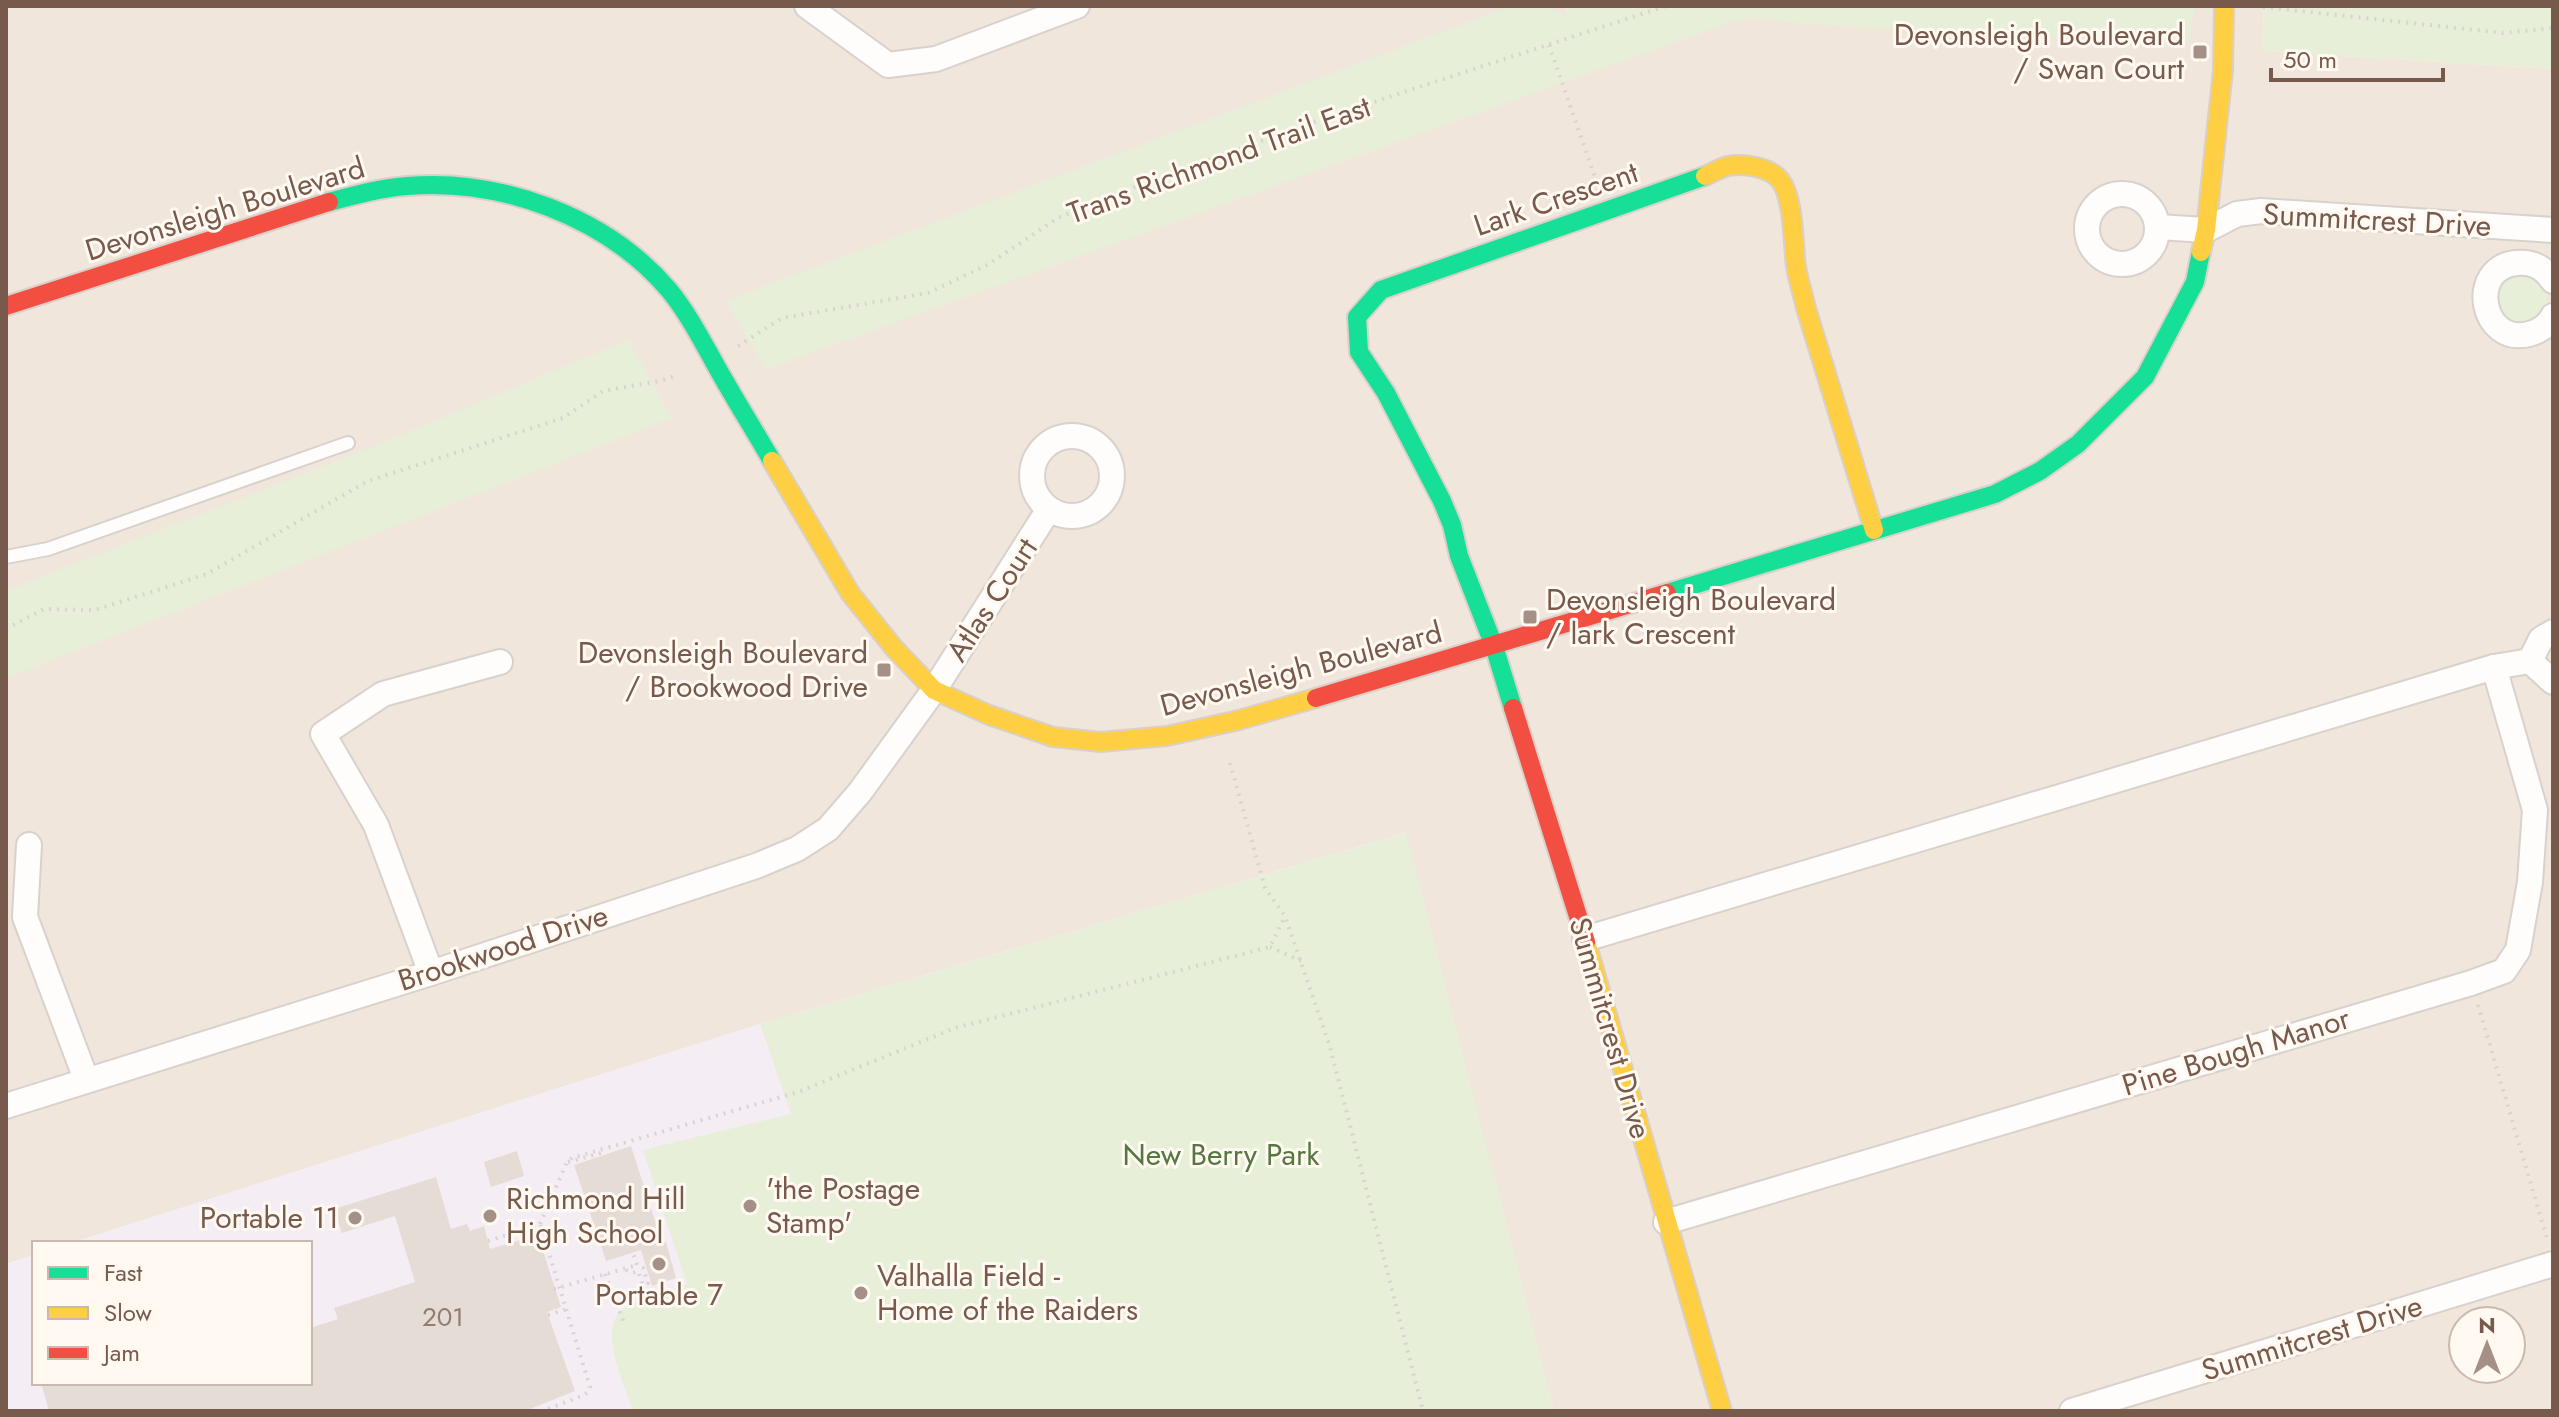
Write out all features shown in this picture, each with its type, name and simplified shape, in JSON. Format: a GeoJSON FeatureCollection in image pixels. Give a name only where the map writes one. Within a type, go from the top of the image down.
{"type":"FeatureCollection","features":[{"type":"Feature","properties":{"kind":"street"},"geometry":{"type":"LineString","coordinates":[[807,6],[888,65],[936,59],[1077,6]]}},
{"type":"Feature","properties":{"kind":"street","name":"Devonsleigh Boulevard"},"geometry":{"type":"LineString","coordinates":[[6,306],[339,198],[408,186],[470,187],[521,198],[572,217],[616,241],[660,280],[701,336],[850,593],[894,648],[934,690],[989,715],[1053,737],[1101,742],[1167,736],[1239,720],[1494,646],[1995,494],[2040,471],[2078,444],[2145,377],[2195,282],[2206,230],[2223,70],[2224,6]]}},
{"type":"Feature","properties":{"kind":"street","name":"Lark Crescent"},"geometry":{"type":"LineString","coordinates":[[1494,646],[1459,556],[1452,525],[1442,501],[1386,393],[1359,352],[1357,317],[1381,290],[1727,166],[1758,167],[1778,178],[1785,188],[1794,257],[1809,322],[1849,440],[1874,530]]}},
{"type":"Feature","properties":{"kind":"street","name":"Summitcrest Drive"},"geometry":{"type":"LineString","coordinates":[[2206,230],[2237,214],[2261,211],[2542,230]]}},
{"type":"Feature","properties":{"kind":"street"},"geometry":{"type":"LineString","coordinates":[[2158,227],[2206,230]]}},
{"type":"Feature","properties":{"kind":"street"},"geometry":{"type":"LineString","coordinates":[[2527,262],[2542,230]]}},
{"type":"Feature","properties":{"kind":"street"},"geometry":{"type":"LineString","coordinates":[[2553,281],[2541,268],[2527,262],[2512,263],[2498,270],[2488,282],[2484,296],[2486,312],[2495,325],[2508,333],[2523,336],[2538,332],[2553,316]]}},
{"type":"Feature","properties":{"kind":"street","name":"Atlas Court"},"geometry":{"type":"LineString","coordinates":[[934,690],[1049,509]]}},
{"type":"Feature","properties":{"kind":"street"},"geometry":{"type":"LineString","coordinates":[[2530,661],[2541,639],[2553,632]]}},
{"type":"Feature","properties":{"kind":"street","name":"Summitcrest Drive"},"geometry":{"type":"LineString","coordinates":[[1494,646],[1585,939],[1722,1411]]}},
{"type":"Feature","properties":{"kind":"street"},"geometry":{"type":"LineString","coordinates":[[1585,939],[2494,667],[2530,661]]}},
{"type":"Feature","properties":{"kind":"street"},"geometry":{"type":"LineString","coordinates":[[2530,661],[2553,682]]}},
{"type":"Feature","properties":{"kind":"street"},"geometry":{"type":"LineString","coordinates":[[431,973],[376,825],[323,734],[383,694],[500,662]]}},
{"type":"Feature","properties":{"kind":"street","name":"Pine Bough Manor"},"geometry":{"type":"LineString","coordinates":[[1666,1222],[2504,971],[2518,950],[2530,882],[2535,810],[2494,667]]}},
{"type":"Feature","properties":{"kind":"street","name":"Brookwood Drive"},"geometry":{"type":"LineString","coordinates":[[6,1106],[431,973],[756,866],[797,849],[828,829],[860,792],[934,690]]}},
{"type":"Feature","properties":{"kind":"street"},"geometry":{"type":"LineString","coordinates":[[29,845],[25,917],[86,1079]]}},
{"type":"Feature","properties":{"kind":"street","name":"Summitcrest Drive"},"geometry":{"type":"LineString","coordinates":[[2072,1411],[2551,1254]]}},
{"type":"Feature","properties":{"kind":"lane"},"geometry":{"type":"LineString","coordinates":[[6,557],[48,549],[348,443]]}},
{"type":"Feature","properties":{"kind":"path","name":"Trans Richmond Trail East"},"geometry":{"type":"LineString","coordinates":[[738,346],[782,318],[928,293],[987,265],[1058,218],[1107,197],[1325,118],[1666,6]]}},
{"type":"Feature","properties":{"kind":"path"},"geometry":{"type":"LineString","coordinates":[[2005,6],[2034,6]]}},
{"type":"Feature","properties":{"kind":"path"},"geometry":{"type":"LineString","coordinates":[[2263,7],[2503,33],[2553,28]]}},
{"type":"Feature","properties":{"kind":"path"},"geometry":{"type":"LineString","coordinates":[[1549,45],[1607,211]]}},
{"type":"Feature","properties":{"kind":"path"},"geometry":{"type":"LineString","coordinates":[[6,629],[44,609],[95,610],[207,574],[368,481],[563,418],[603,391],[678,375]]}},
{"type":"Feature","properties":{"kind":"path"},"geometry":{"type":"LineString","coordinates":[[1230,763],[1265,888],[1285,916],[1330,1047],[1423,1411]]}},
{"type":"Feature","properties":{"kind":"path"},"geometry":{"type":"LineString","coordinates":[[1270,947],[1285,916]]}},
{"type":"Feature","properties":{"kind":"path"},"geometry":{"type":"LineString","coordinates":[[543,1411],[584,1395],[590,1387],[567,1309],[557,1288],[540,1224],[567,1162],[572,1158],[798,1092],[955,1028],[1270,947],[1301,961]]}},
{"type":"Feature","properties":{"kind":"path"},"geometry":{"type":"LineString","coordinates":[[2471,983],[2551,1254]]}},
{"type":"Feature","properties":{"kind":"path"},"geometry":{"type":"LineString","coordinates":[[488,1241],[540,1224]]}},
{"type":"Feature","properties":{"kind":"path"},"geometry":{"type":"LineString","coordinates":[[633,1253],[637,1265]]}},
{"type":"Feature","properties":{"kind":"path"},"geometry":{"type":"LineString","coordinates":[[557,1288],[605,1274],[637,1265],[643,1268],[648,1283],[643,1285],[638,1271],[633,1273],[623,1269]]}},
{"type":"Feature","properties":{"kind":"path"},"geometry":{"type":"LineString","coordinates":[[605,1274],[624,1323]]}},
{"type":"Feature","properties":{"kind":"path"},"geometry":{"type":"LineString","coordinates":[[548,1315],[567,1309]]}},
{"type":"Feature","properties":{"kind":"shaded area"},"geometry":{"type":"Polygon","coordinates":[[[6,6],[2264,6],[2262,51],[2553,69],[2553,1411],[1554,1411],[1405,833],[760,1024],[77,1241],[32,1241],[32,1256],[6,1264],[6,6]]]}},
{"type":"Feature","properties":{"kind":"shaded area","name":"Richmond Hill High School"},"geometry":{"type":"Polygon","coordinates":[[[760,1024],[796,1125],[1053,1411],[6,1411],[6,1264],[32,1256],[32,1385],[312,1385],[312,1241],[77,1241],[760,1024]]]}},
{"type":"Feature","properties":{"kind":"green space"},"geometry":{"type":"Polygon","coordinates":[[[1512,6],[1542,6],[1567,16],[1564,6],[2194,6],[2189,42],[1862,28],[1742,18],[766,369],[725,301],[1512,6]]]}},
{"type":"Feature","properties":{"kind":"green space"},"geometry":{"type":"Polygon","coordinates":[[[2264,6],[2553,6],[2553,69],[2262,51],[2264,6]]]}},
{"type":"Feature","properties":{"kind":"green space"},"geometry":{"type":"Polygon","coordinates":[[[2522,273],[2540,280],[2547,298],[2540,316],[2522,323],[2504,316],[2497,298],[2504,280],[2522,273]]]}},
{"type":"Feature","properties":{"kind":"green space"},"geometry":{"type":"Polygon","coordinates":[[[628,340],[672,418],[6,678],[6,591],[390,440],[628,340]]]}},
{"type":"Feature","properties":{"kind":"green space","name":"New Berry Park"},"geometry":{"type":"Polygon","coordinates":[[[1406,833],[1554,1411],[633,1411],[612,1344],[615,1319],[622,1310],[637,1302],[687,1284],[643,1150],[791,1114],[760,1024],[1406,833]]]}},
{"type":"Feature","properties":{"kind":"building"},"geometry":{"type":"Polygon","coordinates":[[[631,1146],[676,1278],[652,1286],[641,1250],[606,1261],[574,1165],[631,1146]]]}},
{"type":"Feature","properties":{"kind":"building"},"geometry":{"type":"Polygon","coordinates":[[[517,1151],[524,1176],[491,1187],[484,1162],[517,1151]]]}},
{"type":"Feature","properties":{"kind":"building","name":"Richmond Hill High School"},"geometry":{"type":"Polygon","coordinates":[[[436,1177],[451,1229],[467,1224],[470,1231],[484,1226],[490,1249],[538,1235],[561,1307],[547,1312],[575,1391],[525,1411],[49,1411],[42,1385],[312,1385],[312,1327],[338,1319],[334,1308],[415,1282],[395,1216],[342,1233],[334,1209],[436,1177]]]}},
{"type":"Feature","properties":{"kind":"traffic: fast"},"geometry":{"type":"LineString","coordinates":[[1513,708],[1494,646],[1459,556],[1452,525],[1386,393],[1359,352],[1357,317],[1381,290],[1705,176]]}},
{"type":"Feature","properties":{"kind":"traffic: fast"},"geometry":{"type":"LineString","coordinates":[[329,202],[388,188],[443,185],[515,196],[584,223],[644,264],[669,290],[693,325],[772,461]]}},
{"type":"Feature","properties":{"kind":"traffic: fast"},"geometry":{"type":"LineString","coordinates":[[1667,593],[1995,494],[2040,471],[2078,444],[2145,377],[2195,282],[2201,252]]}},
{"type":"Feature","properties":{"kind":"traffic: slow"},"geometry":{"type":"LineString","coordinates":[[2201,252],[2223,70],[2224,6]]}},
{"type":"Feature","properties":{"kind":"traffic: slow"},"geometry":{"type":"LineString","coordinates":[[1705,176],[1728,166],[1748,166],[1770,172],[1785,188],[1797,271],[1806,308],[1874,530]]}},
{"type":"Feature","properties":{"kind":"traffic: slow"},"geometry":{"type":"LineString","coordinates":[[772,461],[850,593],[894,648],[934,690],[989,715],[1053,737],[1101,742],[1167,736],[1316,698]]}},
{"type":"Feature","properties":{"kind":"traffic: slow"},"geometry":{"type":"LineString","coordinates":[[1586,942],[1722,1411]]}},
{"type":"Feature","properties":{"kind":"traffic: jam"},"geometry":{"type":"LineString","coordinates":[[6,306],[329,202]]}},
{"type":"Feature","properties":{"kind":"traffic: jam"},"geometry":{"type":"LineString","coordinates":[[1316,698],[1667,593]]}},
{"type":"Feature","properties":{"kind":"traffic: jam"},"geometry":{"type":"LineString","coordinates":[[1513,708],[1586,942]]}},
{"type":"Feature","properties":{"kind":"place","name":"Devonsleigh Boulevard / Swan Court"},"geometry":{"type":"Point","coordinates":[2200,52]}},
{"type":"Feature","properties":{"kind":"place","name":"Devonsleigh Boulevard / lark Crescent"},"geometry":{"type":"Point","coordinates":[1530,617]}},
{"type":"Feature","properties":{"kind":"place","name":"Devonsleigh Boulevard / Brookwood Drive"},"geometry":{"type":"Point","coordinates":[884,670]}},
{"type":"Feature","properties":{"kind":"place","name":"'the Postage Stamp'"},"geometry":{"type":"Point","coordinates":[750,1206]}},
{"type":"Feature","properties":{"kind":"place","name":"Richmond Hill High School"},"geometry":{"type":"Point","coordinates":[490,1216]}},
{"type":"Feature","properties":{"kind":"place","name":"Portable 11"},"geometry":{"type":"Point","coordinates":[355,1218]}},
{"type":"Feature","properties":{"kind":"place","name":"Portable 7"},"geometry":{"type":"Point","coordinates":[659,1264]}},
{"type":"Feature","properties":{"kind":"place","name":"Valhalla Field - Home of the Raiders"},"geometry":{"type":"Point","coordinates":[861,1293]}}]}
